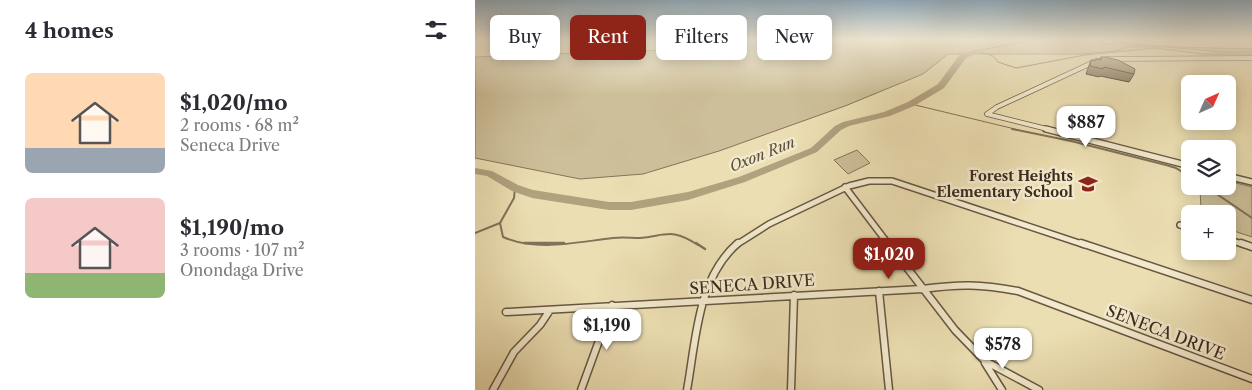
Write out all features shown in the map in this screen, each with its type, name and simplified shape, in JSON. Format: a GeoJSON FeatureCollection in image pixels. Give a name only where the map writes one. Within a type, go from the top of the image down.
{"type":"FeatureCollection","features":[{"type":"Feature","properties":{"kind":"street"},"geometry":{"type":"LineString","coordinates":[[1126,58],[1100,60],[1082,66],[997,107],[987,114],[1181,164]]}},
{"type":"Feature","properties":{"kind":"street"},"geometry":{"type":"LineString","coordinates":[[1236,178],[1252,182]]}},
{"type":"Feature","properties":{"kind":"street"},"geometry":{"type":"LineString","coordinates":[[687,390],[710,279],[729,250],[739,242],[845,187],[869,180],[892,181],[1252,300]]}},
{"type":"Feature","properties":{"kind":"street"},"geometry":{"type":"LineString","coordinates":[[845,187],[922,289],[955,330],[985,361],[1002,390]]}},
{"type":"Feature","properties":{"kind":"street"},"geometry":{"type":"LineString","coordinates":[[1236,242],[1252,247]]}},
{"type":"Feature","properties":{"kind":"street","name":"SENECA DRIVE"},"geometry":{"type":"LineString","coordinates":[[506,312],[612,305],[705,302],[795,295],[922,289],[959,284],[986,284],[1018,292],[1252,379]]}},
{"type":"Feature","properties":{"kind":"street"},"geometry":{"type":"LineString","coordinates":[[879,291],[889,390]]}},
{"type":"Feature","properties":{"kind":"street"},"geometry":{"type":"LineString","coordinates":[[791,390],[795,295]]}},
{"type":"Feature","properties":{"kind":"street"},"geometry":{"type":"LineString","coordinates":[[581,390],[612,305]]}},
{"type":"Feature","properties":{"kind":"street"},"geometry":{"type":"LineString","coordinates":[[493,390],[514,352],[540,325],[550,310]]}},
{"type":"Feature","properties":{"kind":"street"},"geometry":{"type":"LineString","coordinates":[[985,361],[1039,390]]}},
{"type":"Feature","properties":{"kind":"shaded area"},"geometry":{"type":"Polygon","coordinates":[[[475,58],[490,58],[490,60],[560,60],[560,58],[570,58],[570,60],[646,60],[646,58],[656,58],[656,60],[747,60],[747,58],[757,58],[757,60],[832,60],[832,58],[943,58],[923,74],[845,106],[719,151],[643,174],[580,179],[475,158],[475,58]]]}},
{"type":"Feature","properties":{"kind":"shaded area"},"geometry":{"type":"Polygon","coordinates":[[[857,150],[870,163],[848,174],[834,160],[857,150]]]}},
{"type":"Feature","properties":{"kind":"shaded area"},"geometry":{"type":"Polygon","coordinates":[[[1236,183],[1252,187],[1252,237],[1236,232],[1236,205],[1201,205],[1200,195],[1236,195],[1236,183]]]}},
{"type":"Feature","properties":{"kind":"building"},"geometry":{"type":"Polygon","coordinates":[[[1101,58],[1110,58],[1118,60],[1135,69],[1134,74],[1104,67],[1103,69],[1090,66],[1091,60],[1101,60],[1101,58]]]}},
{"type":"Feature","properties":{"kind":"waterway","name":"Oxon Run"},"geometry":{"type":"LineString","coordinates":[[475,171],[489,173],[515,188],[532,194],[609,206],[631,206],[688,196],[742,180],[814,150],[838,128],[846,124],[887,114],[911,104],[941,86],[961,58]]}},
{"type":"Feature","properties":{"kind":"waterway"},"geometry":{"type":"LineString","coordinates":[[995,58],[998,62],[1016,68],[1068,58]]}},
{"type":"Feature","properties":{"kind":"waterway"},"geometry":{"type":"LineString","coordinates":[[911,104],[1019,130]]}},
{"type":"Feature","properties":{"kind":"waterway"},"geometry":{"type":"LineString","coordinates":[[1012,129],[1071,141],[1166,165],[1181,171]]}},
{"type":"Feature","properties":{"kind":"waterway"},"geometry":{"type":"LineString","coordinates":[[500,223],[514,198],[515,188]]}},
{"type":"Feature","properties":{"kind":"waterway"},"geometry":{"type":"LineString","coordinates":[[1218,195],[1252,218]]}},
{"type":"Feature","properties":{"kind":"waterway"},"geometry":{"type":"LineString","coordinates":[[475,233],[500,223]]}},
{"type":"Feature","properties":{"kind":"waterway"},"geometry":{"type":"LineString","coordinates":[[500,223],[503,237],[529,244],[557,245],[613,238],[640,238],[670,234],[682,236],[698,245]]}},
{"type":"Feature","properties":{"kind":"waterway"},"geometry":{"type":"LineString","coordinates":[[524,243],[564,243]]}},
{"type":"Feature","properties":{"kind":"waterway"},"geometry":{"type":"LineString","coordinates":[[696,243],[705,249]]}},
{"type":"Feature","properties":{"kind":"place","name":"Forest Heights Elementary School"},"geometry":{"type":"Point","coordinates":[1088,184]}}]}
